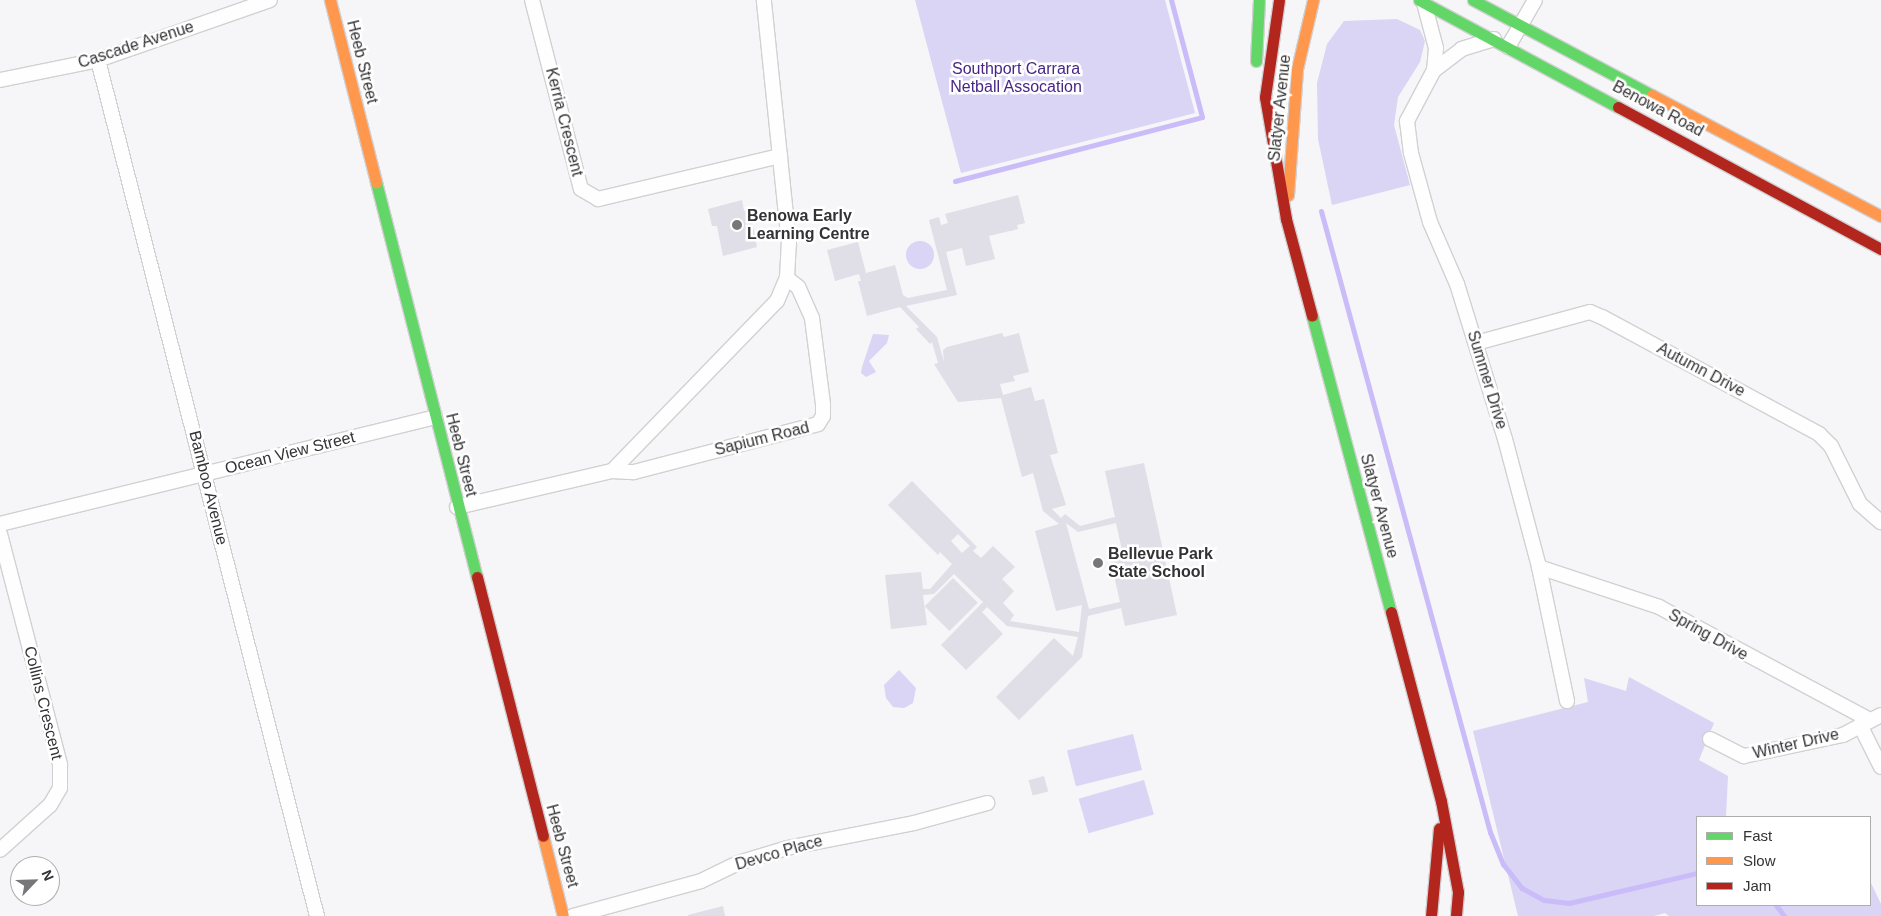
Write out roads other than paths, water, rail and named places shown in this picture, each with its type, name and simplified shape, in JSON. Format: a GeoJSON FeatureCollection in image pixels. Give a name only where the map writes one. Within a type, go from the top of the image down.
{"type":"FeatureCollection","features":[{"type":"Feature","properties":{"kind":"main road","name":"Heeb Street"},"geometry":{"type":"LineString","coordinates":[[330,0],[456,507],[563,916]]}},
{"type":"Feature","properties":{"kind":"main road"},"geometry":{"type":"LineString","coordinates":[[1259,0],[1256,59],[1265,97]]}},
{"type":"Feature","properties":{"kind":"main road","name":"Slatyer Avenue"},"geometry":{"type":"LineString","coordinates":[[1279,0],[1271,40],[1265,97],[1270,138],[1286,220],[1441,801],[1458,892],[1456,916]]}},
{"type":"Feature","properties":{"kind":"main road","name":"Benowa Road"},"geometry":{"type":"LineString","coordinates":[[1473,0],[1881,216]]}},
{"type":"Feature","properties":{"kind":"main road","name":"Slatyer Avenue"},"geometry":{"type":"LineString","coordinates":[[1286,220],[1297,69],[1315,1]]}},
{"type":"Feature","properties":{"kind":"main road","name":"Benowa Road"},"geometry":{"type":"LineString","coordinates":[[1422,1],[1881,249]]}},
{"type":"Feature","properties":{"kind":"main road","name":"Slatyer Avenue"},"geometry":{"type":"LineString","coordinates":[[1431,916],[1441,801]]}},
{"type":"Feature","properties":{"kind":"street","name":"Cascade Avenue"},"geometry":{"type":"LineString","coordinates":[[0,80],[98,60],[270,0]]}},
{"type":"Feature","properties":{"kind":"street","name":"Kerria Crescent"},"geometry":{"type":"LineString","coordinates":[[532,0],[581,189],[598,199],[780,156]]}},
{"type":"Feature","properties":{"kind":"street"},"geometry":{"type":"LineString","coordinates":[[612,471],[777,301],[788,278],[789,244],[764,0]]}},
{"type":"Feature","properties":{"kind":"street"},"geometry":{"type":"LineString","coordinates":[[1508,46],[1535,0]]}},
{"type":"Feature","properties":{"kind":"street","name":"Summer Drive"},"geometry":{"type":"LineString","coordinates":[[1422,1],[1436,48],[1434,70],[1407,121],[1411,153],[1430,222],[1457,284],[1476,343],[1538,567],[1567,701]]}},
{"type":"Feature","properties":{"kind":"street","name":"Summer Drive"},"geometry":{"type":"LineString","coordinates":[[1434,70],[1462,49],[1494,39]]}},
{"type":"Feature","properties":{"kind":"street","name":"Bamboo Avenue"},"geometry":{"type":"LineString","coordinates":[[98,60],[205,474],[280,779],[317,916]]}},
{"type":"Feature","properties":{"kind":"street","name":"Sapium Road"},"geometry":{"type":"LineString","coordinates":[[456,507],[612,471],[634,472],[818,424],[823,416],[823,404],[812,318],[798,287],[788,278]]}},
{"type":"Feature","properties":{"kind":"street","name":"Autumn Drive"},"geometry":{"type":"LineString","coordinates":[[1476,343],[1590,312],[1602,317],[1819,434],[1831,446],[1860,504],[1881,522]]}},
{"type":"Feature","properties":{"kind":"street","name":"Ocean View Street"},"geometry":{"type":"LineString","coordinates":[[0,524],[435,417]]}},
{"type":"Feature","properties":{"kind":"street","name":"Collins Crescent"},"geometry":{"type":"LineString","coordinates":[[0,534],[60,765],[60,788],[50,806],[0,850]]}},
{"type":"Feature","properties":{"kind":"street","name":"Spring Drive"},"geometry":{"type":"LineString","coordinates":[[1538,567],[1658,607],[1870,720]]}},
{"type":"Feature","properties":{"kind":"street"},"geometry":{"type":"LineString","coordinates":[[1870,720],[1881,767]]}},
{"type":"Feature","properties":{"kind":"street","name":"Winter Drive"},"geometry":{"type":"LineString","coordinates":[[1710,739],[1744,756],[1843,735],[1870,720]]}},
{"type":"Feature","properties":{"kind":"street","name":"Devco Place"},"geometry":{"type":"LineString","coordinates":[[574,916],[701,880],[738,863],[787,848],[914,824],[987,803]]}},
{"type":"Feature","properties":{"kind":"waterway"},"geometry":{"type":"LineString","coordinates":[[955,181],[1202,117],[1171,0]]}},
{"type":"Feature","properties":{"kind":"waterway"},"geometry":{"type":"LineString","coordinates":[[1321,211],[1490,832],[1503,864],[1522,888],[1544,900],[1569,903],[1696,873]]}},
{"type":"Feature","properties":{"kind":"waterway"},"geometry":{"type":"LineString","coordinates":[[1777,906],[1784,916]]}},
{"type":"Feature","properties":{"kind":"place","name":"Benowa Early Learning Centre"},"geometry":{"type":"Point","coordinates":[737,225]}},
{"type":"Feature","properties":{"kind":"place","name":"Bellevue Park State School"},"geometry":{"type":"Point","coordinates":[1098,563]}},
{"type":"Feature","properties":{"kind":"park label","name":"Southport Carrara Netball Assocation"},"geometry":{"type":"Point","coordinates":[1016,78]}}]}
